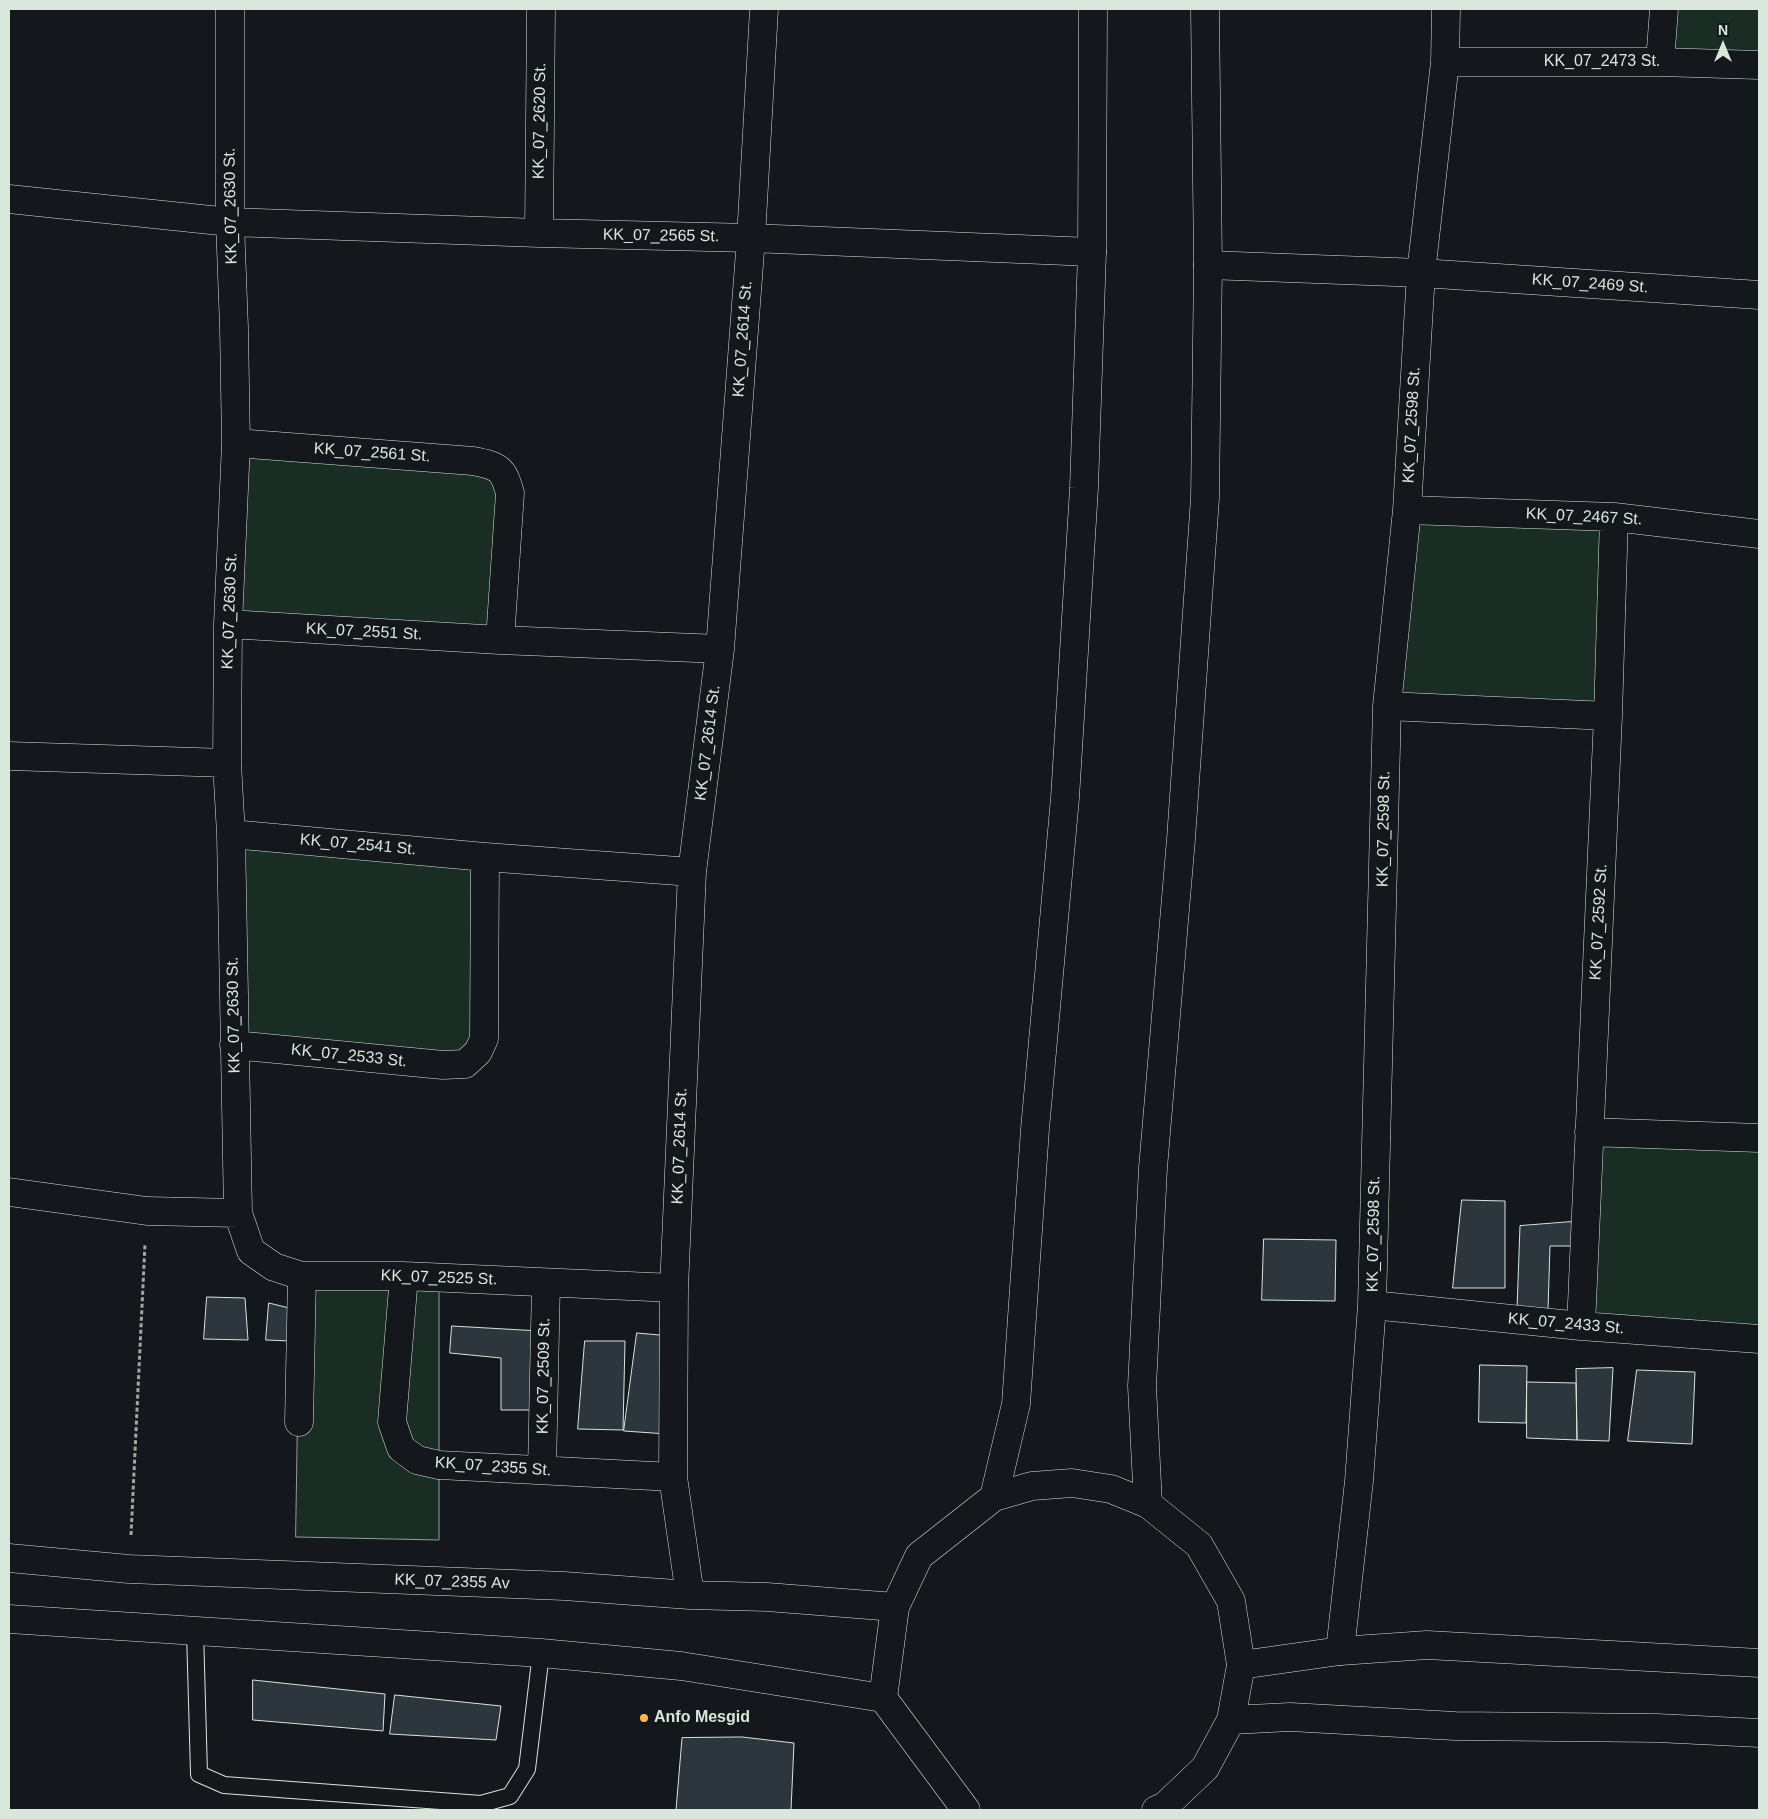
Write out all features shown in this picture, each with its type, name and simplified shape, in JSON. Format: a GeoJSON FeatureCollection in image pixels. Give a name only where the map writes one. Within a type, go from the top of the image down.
{"type":"FeatureCollection","features":[{"type":"Feature","properties":{"kind":"main road","name":"KK_07_2630 St."},"geometry":{"type":"LineString","coordinates":[[230,9],[230,222],[236,443],[228,624],[226,763],[231,834],[238,1212]]}},
{"type":"Feature","properties":{"kind":"main road","name":"KK_07_2620 St."},"geometry":{"type":"LineString","coordinates":[[522,9],[541,9],[539,233]]}},
{"type":"Feature","properties":{"kind":"main road","name":"KK_07_2614 St."},"geometry":{"type":"LineString","coordinates":[[690,1594],[673,1477],[674,1288],[692,872],[720,649],[751,238],[764,9]]}},
{"type":"Feature","properties":{"kind":"main road"},"geometry":{"type":"LineString","coordinates":[[994,1497],[1016,1404],[1035,1129],[1065,798],[1084,488],[1092,252],[1092,9]]}},
{"type":"Feature","properties":{"kind":"main road"},"geometry":{"type":"LineString","coordinates":[[1148,1504],[1142,1386],[1152,1178],[1181,839],[1205,498],[1208,265],[1204,9]]}},
{"type":"Feature","properties":{"kind":"main road","name":"KK_07_2598 St."},"geometry":{"type":"LineString","coordinates":[[1340,1651],[1359,1481],[1372,1305],[1387,706],[1407,510],[1421,273],[1444,62],[1446,9]]}},
{"type":"Feature","properties":{"kind":"main road"},"geometry":{"type":"LineString","coordinates":[[1660,62],[1664,9]]}},
{"type":"Feature","properties":{"kind":"main road","name":"KK_07_2473 St."},"geometry":{"type":"LineString","coordinates":[[1444,62],[1660,62],[1759,65]]}},
{"type":"Feature","properties":{"kind":"main road","name":"KK_07_2565 St."},"geometry":{"type":"LineString","coordinates":[[9,199],[230,222],[539,233],[751,238],[1092,252]]}},
{"type":"Feature","properties":{"kind":"main road","name":"KK_07_2469 St."},"geometry":{"type":"LineString","coordinates":[[1208,265],[1421,273],[1759,295]]}},
{"type":"Feature","properties":{"kind":"main road","name":"KK_07_2561 St."},"geometry":{"type":"LineString","coordinates":[[236,443],[492,464],[505,474],[510,493],[500,640]]}},
{"type":"Feature","properties":{"kind":"main road","name":"KK_07_2467 St."},"geometry":{"type":"LineString","coordinates":[[1407,510],[1614,517],[1759,534]]}},
{"type":"Feature","properties":{"kind":"main road","name":"KK_07_2592 St."},"geometry":{"type":"LineString","coordinates":[[1581,1326],[1608,716],[1614,517]]}},
{"type":"Feature","properties":{"kind":"main road","name":"KK_07_2551 St."},"geometry":{"type":"LineString","coordinates":[[228,624],[500,640],[720,649]]}},
{"type":"Feature","properties":{"kind":"main road"},"geometry":{"type":"LineString","coordinates":[[1387,706],[1608,716]]}},
{"type":"Feature","properties":{"kind":"main road"},"geometry":{"type":"LineString","coordinates":[[9,756],[226,763]]}},
{"type":"Feature","properties":{"kind":"main road","name":"KK_07_2541 St."},"geometry":{"type":"LineString","coordinates":[[231,834],[692,872]]}},
{"type":"Feature","properties":{"kind":"main road","name":"KK_07_2533 St."},"geometry":{"type":"LineString","coordinates":[[234,1044],[443,1065],[465,1064],[478,1052],[484,1039],[485,856]]}},
{"type":"Feature","properties":{"kind":"main road"},"geometry":{"type":"LineString","coordinates":[[1589,1132],[1759,1138]]}},
{"type":"Feature","properties":{"kind":"main road"},"geometry":{"type":"LineString","coordinates":[[9,1192],[147,1211],[238,1212]]}},
{"type":"Feature","properties":{"kind":"main road","name":"KK_07_2525 St."},"geometry":{"type":"LineString","coordinates":[[238,1212],[251,1251],[274,1267],[302,1276],[404,1276],[674,1288]]}},
{"type":"Feature","properties":{"kind":"main road"},"geometry":{"type":"LineString","coordinates":[[299,1422],[302,1276]]}},
{"type":"Feature","properties":{"kind":"main road","name":"KK_07_2355 St."},"geometry":{"type":"LineString","coordinates":[[404,1276],[392,1422],[401,1448],[417,1460],[439,1465],[673,1477]]}},
{"type":"Feature","properties":{"kind":"main road","name":"KK_07_2509 St."},"geometry":{"type":"LineString","coordinates":[[542,1470],[546,1283]]}},
{"type":"Feature","properties":{"kind":"main road","name":"KK_07_2433 St."},"geometry":{"type":"LineString","coordinates":[[1372,1305],[1581,1326],[1759,1339]]}},
{"type":"Feature","properties":{"kind":"main road"},"geometry":{"type":"LineString","coordinates":[[883,1698],[895,1607],[919,1556],[994,1497],[1032,1486],[1072,1483],[1111,1489],[1148,1504],[1199,1545],[1231,1601],[1242,1665],[1231,1720],[1205,1768],[1165,1806],[1156,1810]]}},
{"type":"Feature","properties":{"kind":"main road","name":"KK_07_2355 Av"},"geometry":{"type":"LineString","coordinates":[[9,1558],[129,1569],[564,1586],[767,1597],[895,1607]]}},
{"type":"Feature","properties":{"kind":"main road"},"geometry":{"type":"LineString","coordinates":[[9,1619],[541,1652],[681,1666],[883,1698],[967,1810]]}},
{"type":"Feature","properties":{"kind":"main road"},"geometry":{"type":"LineString","coordinates":[[1242,1665],[1340,1651],[1426,1645],[1759,1664]]}},
{"type":"Feature","properties":{"kind":"main road"},"geometry":{"type":"LineString","coordinates":[[1231,1720],[1290,1717],[1455,1726],[1657,1728],[1759,1733]]}},
{"type":"Feature","properties":{"kind":"lane"},"geometry":{"type":"LineString","coordinates":[[195,1631],[199,1774],[224,1785],[481,1804],[510,1796],[527,1769],[541,1652]]}},
{"type":"Feature","properties":{"kind":"path"},"geometry":{"type":"LineString","coordinates":[[129,1569],[147,1211]]}},
{"type":"Feature","properties":{"kind":"green space"},"geometry":{"type":"Polygon","coordinates":[[[1664,9],[1759,9],[1759,65],[1660,62],[1664,9]]]}},
{"type":"Feature","properties":{"kind":"green space"},"geometry":{"type":"Polygon","coordinates":[[[236,443],[505,475],[500,640],[228,624],[236,443]]]}},
{"type":"Feature","properties":{"kind":"green space"},"geometry":{"type":"Polygon","coordinates":[[[1405,511],[1614,517],[1608,716],[1387,702],[1405,511]]]}},
{"type":"Feature","properties":{"kind":"green space"},"geometry":{"type":"Polygon","coordinates":[[[231,834],[485,857],[484,1039],[465,1064],[234,1045],[231,834]]]}},
{"type":"Feature","properties":{"kind":"green space"},"geometry":{"type":"Polygon","coordinates":[[[1589,1132],[1759,1138],[1759,1339],[1581,1326],[1589,1132]]]}},
{"type":"Feature","properties":{"kind":"green space"},"geometry":{"type":"Polygon","coordinates":[[[300,1286],[439,1291],[439,1540],[296,1537],[300,1286]]]}},
{"type":"Feature","properties":{"kind":"building"},"geometry":{"type":"Polygon","coordinates":[[[1462,1200],[1505,1201],[1505,1288],[1453,1288],[1462,1200]]]}},
{"type":"Feature","properties":{"kind":"building"},"geometry":{"type":"Polygon","coordinates":[[[1571,1222],[1577,1246],[1550,1246],[1548,1310],[1517,1309],[1520,1226],[1571,1222]]]}},
{"type":"Feature","properties":{"kind":"building"},"geometry":{"type":"Polygon","coordinates":[[[1264,1239],[1336,1240],[1335,1301],[1262,1300],[1264,1239]]]}},
{"type":"Feature","properties":{"kind":"building"},"geometry":{"type":"Polygon","coordinates":[[[207,1297],[245,1298],[248,1340],[204,1339],[207,1297]]]}},
{"type":"Feature","properties":{"kind":"building"},"geometry":{"type":"Polygon","coordinates":[[[269,1303],[293,1309],[290,1341],[266,1340],[269,1303]]]}},
{"type":"Feature","properties":{"kind":"building"},"geometry":{"type":"Polygon","coordinates":[[[452,1326],[540,1331],[542,1410],[501,1410],[501,1358],[450,1353],[452,1326]]]}},
{"type":"Feature","properties":{"kind":"building"},"geometry":{"type":"Polygon","coordinates":[[[637,1333],[671,1336],[667,1434],[624,1431],[637,1333]]]}},
{"type":"Feature","properties":{"kind":"building"},"geometry":{"type":"Polygon","coordinates":[[[585,1341],[625,1341],[623,1430],[578,1429],[585,1341]]]}},
{"type":"Feature","properties":{"kind":"building"},"geometry":{"type":"Polygon","coordinates":[[[1480,1365],[1527,1366],[1526,1423],[1479,1422],[1480,1365]]]}},
{"type":"Feature","properties":{"kind":"building"},"geometry":{"type":"Polygon","coordinates":[[[1613,1368],[1609,1441],[1577,1440],[1576,1369],[1613,1368]]]}},
{"type":"Feature","properties":{"kind":"building"},"geometry":{"type":"Polygon","coordinates":[[[1637,1370],[1695,1372],[1692,1444],[1628,1441],[1637,1370]]]}},
{"type":"Feature","properties":{"kind":"building"},"geometry":{"type":"Polygon","coordinates":[[[1527,1382],[1576,1383],[1577,1440],[1527,1438],[1527,1382]]]}},
{"type":"Feature","properties":{"kind":"building"},"geometry":{"type":"Polygon","coordinates":[[[253,1680],[385,1694],[383,1731],[253,1720],[253,1680]]]}},
{"type":"Feature","properties":{"kind":"building"},"geometry":{"type":"Polygon","coordinates":[[[395,1695],[501,1706],[496,1740],[390,1734],[395,1695]]]}},
{"type":"Feature","properties":{"kind":"building"},"geometry":{"type":"Polygon","coordinates":[[[742,1737],[794,1743],[791,1810],[676,1810],[682,1738],[742,1737]]]}},
{"type":"Feature","properties":{"kind":"place","name":"Anfo Mesgid"},"geometry":{"type":"Point","coordinates":[644,1718]}}]}
